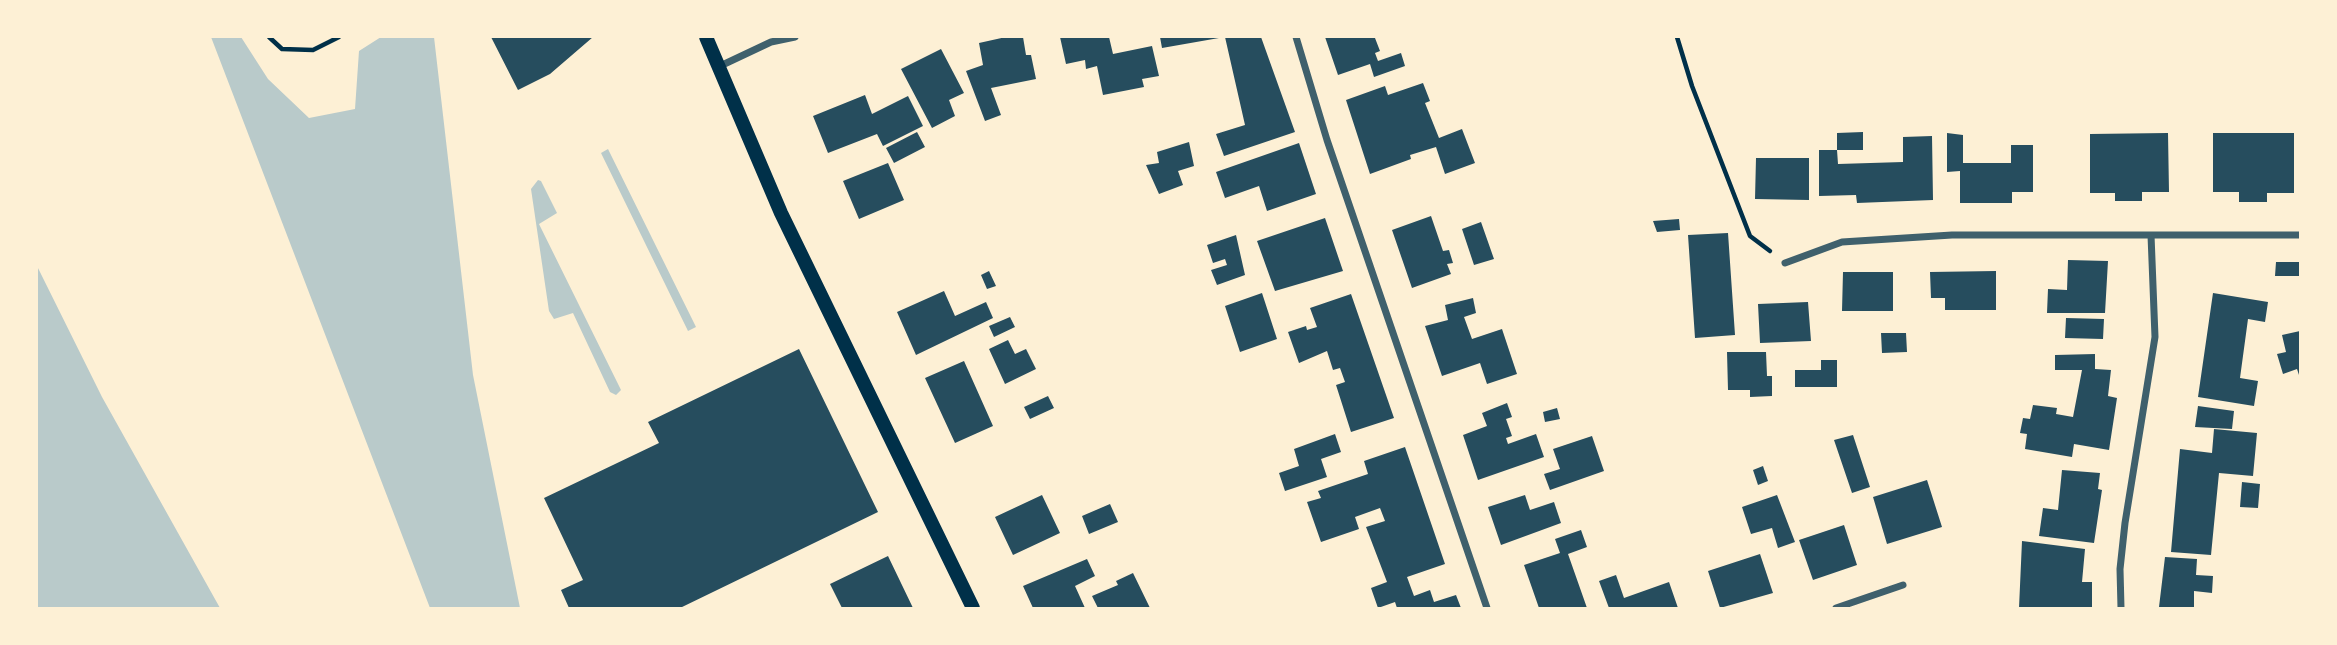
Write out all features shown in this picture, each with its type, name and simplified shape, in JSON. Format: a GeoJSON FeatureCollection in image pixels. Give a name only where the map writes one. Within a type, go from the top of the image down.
{"type":"FeatureCollection","features":[{"type":"Feature","properties":{"kind":"main road"},"geometry":{"type":"LineString","coordinates":[[706,37],[781,213],[973,608]]}},
{"type":"Feature","properties":{"kind":"street"},"geometry":{"type":"LineString","coordinates":[[718,67],[771,41],[795,37]]}},
{"type":"Feature","properties":{"kind":"street"},"geometry":{"type":"LineString","coordinates":[[1296,37],[1327,140],[1487,608]]}},
{"type":"Feature","properties":{"kind":"street"},"geometry":{"type":"LineString","coordinates":[[2122,608],[2120,569],[2125,523],[2155,337],[2151,235]]}},
{"type":"Feature","properties":{"kind":"street"},"geometry":{"type":"LineString","coordinates":[[1785,262],[1842,242],[1952,236],[2300,235]]}},
{"type":"Feature","properties":{"kind":"street"},"geometry":{"type":"LineString","coordinates":[[1836,608],[1903,585]]}},
{"type":"Feature","properties":{"kind":"path"},"geometry":{"type":"LineString","coordinates":[[269,37],[282,49],[313,50],[339,37]]}},
{"type":"Feature","properties":{"kind":"path"},"geometry":{"type":"LineString","coordinates":[[1677,37],[1692,86],[1750,236],[1785,262]]}},
{"type":"Feature","properties":{"kind":"shaded area"},"geometry":{"type":"Polygon","coordinates":[[[211,37],[241,37],[268,79],[309,118],[355,109],[359,51],[381,37],[434,37],[473,375],[520,608],[430,608],[211,37]]]}},
{"type":"Feature","properties":{"kind":"shaded area"},"geometry":{"type":"Polygon","coordinates":[[[608,149],[696,327],[688,331],[601,153],[608,149]]]}},
{"type":"Feature","properties":{"kind":"shaded area"},"geometry":{"type":"Polygon","coordinates":[[[538,180],[541,181],[557,213],[539,224],[621,390],[616,395],[610,392],[573,313],[554,319],[549,311],[531,189],[538,180]]]}},
{"type":"Feature","properties":{"kind":"shaded area"},"geometry":{"type":"Polygon","coordinates":[[[37,266],[102,397],[220,608],[37,608],[37,266]]]}},
{"type":"Feature","properties":{"kind":"building"},"geometry":{"type":"Polygon","coordinates":[[[491,37],[593,37],[550,74],[518,90],[491,37]]]}},
{"type":"Feature","properties":{"kind":"building"},"geometry":{"type":"Polygon","coordinates":[[[1006,37],[1023,37],[1026,55],[1031,55],[1036,79],[991,88],[1001,115],[985,121],[966,71],[983,65],[979,43],[1006,37]]]}},
{"type":"Feature","properties":{"kind":"building"},"geometry":{"type":"Polygon","coordinates":[[[1060,37],[1109,37],[1113,54],[1152,46],[1159,76],[1142,79],[1144,87],[1103,95],[1097,66],[1086,69],[1085,60],[1066,64],[1060,37]]]}},
{"type":"Feature","properties":{"kind":"building"},"geometry":{"type":"Polygon","coordinates":[[[1160,37],[1219,37],[1219,38],[1162,48],[1160,37]]]}},
{"type":"Feature","properties":{"kind":"building"},"geometry":{"type":"Polygon","coordinates":[[[1225,37],[1261,37],[1295,132],[1224,156],[1216,134],[1245,125],[1225,37]]]}},
{"type":"Feature","properties":{"kind":"building"},"geometry":{"type":"Polygon","coordinates":[[[1325,37],[1375,38],[1380,51],[1375,53],[1378,61],[1401,53],[1405,66],[1374,77],[1370,64],[1338,75],[1325,37]]]}},
{"type":"Feature","properties":{"kind":"building"},"geometry":{"type":"Polygon","coordinates":[[[941,49],[964,93],[949,100],[955,116],[932,128],[901,69],[941,49]]]}},
{"type":"Feature","properties":{"kind":"building"},"geometry":{"type":"Polygon","coordinates":[[[1423,83],[1430,101],[1425,103],[1439,138],[1462,129],[1475,163],[1445,174],[1436,147],[1410,155],[1411,159],[1370,174],[1346,100],[1385,86],[1388,95],[1423,83]]]}},
{"type":"Feature","properties":{"kind":"building"},"geometry":{"type":"Polygon","coordinates":[[[865,95],[872,114],[908,96],[923,126],[883,146],[877,134],[828,153],[813,116],[865,95]]]}},
{"type":"Feature","properties":{"kind":"building"},"geometry":{"type":"Polygon","coordinates":[[[917,132],[925,147],[894,163],[886,148],[917,132]]]}},
{"type":"Feature","properties":{"kind":"building"},"geometry":{"type":"Polygon","coordinates":[[[1863,132],[1863,150],[1837,150],[1837,133],[1863,132]]]}},
{"type":"Feature","properties":{"kind":"building"},"geometry":{"type":"Polygon","coordinates":[[[1947,133],[1963,135],[1963,163],[2011,163],[2011,145],[2033,145],[2033,192],[2012,192],[2012,203],[1960,203],[1960,171],[1947,172],[1947,133]]]}},
{"type":"Feature","properties":{"kind":"building"},"geometry":{"type":"Polygon","coordinates":[[[2168,133],[2169,192],[2142,192],[2142,201],[2115,201],[2115,193],[2090,193],[2090,134],[2168,133]]]}},
{"type":"Feature","properties":{"kind":"building"},"geometry":{"type":"Polygon","coordinates":[[[2213,133],[2294,133],[2294,193],[2267,193],[2267,202],[2239,202],[2239,192],[2213,192],[2213,133]]]}},
{"type":"Feature","properties":{"kind":"building"},"geometry":{"type":"Polygon","coordinates":[[[1932,136],[1933,200],[1857,203],[1856,195],[1819,196],[1819,150],[1837,150],[1838,164],[1903,162],[1903,137],[1932,136]]]}},
{"type":"Feature","properties":{"kind":"building"},"geometry":{"type":"Polygon","coordinates":[[[1189,142],[1194,166],[1178,171],[1183,185],[1159,194],[1146,165],[1159,163],[1157,152],[1189,142]]]}},
{"type":"Feature","properties":{"kind":"building"},"geometry":{"type":"Polygon","coordinates":[[[1299,143],[1316,194],[1267,211],[1259,186],[1225,198],[1216,172],[1299,143]]]}},
{"type":"Feature","properties":{"kind":"building"},"geometry":{"type":"Polygon","coordinates":[[[1756,158],[1809,158],[1809,200],[1755,199],[1756,158]]]}},
{"type":"Feature","properties":{"kind":"building"},"geometry":{"type":"Polygon","coordinates":[[[888,163],[904,200],[859,219],[843,181],[888,163]]]}},
{"type":"Feature","properties":{"kind":"building"},"geometry":{"type":"Polygon","coordinates":[[[1431,216],[1443,251],[1449,250],[1453,263],[1447,264],[1451,274],[1412,288],[1392,230],[1431,216]]]}},
{"type":"Feature","properties":{"kind":"building"},"geometry":{"type":"Polygon","coordinates":[[[1325,218],[1343,271],[1275,291],[1257,241],[1325,218]]]}},
{"type":"Feature","properties":{"kind":"building"},"geometry":{"type":"Polygon","coordinates":[[[1679,219],[1680,230],[1657,232],[1653,221],[1679,219]]]}},
{"type":"Feature","properties":{"kind":"building"},"geometry":{"type":"Polygon","coordinates":[[[1481,222],[1494,259],[1474,265],[1462,229],[1481,222]]]}},
{"type":"Feature","properties":{"kind":"building"},"geometry":{"type":"Polygon","coordinates":[[[1728,233],[1735,335],[1695,338],[1688,235],[1728,233]]]}},
{"type":"Feature","properties":{"kind":"building"},"geometry":{"type":"Polygon","coordinates":[[[1236,235],[1245,275],[1217,285],[1211,270],[1227,265],[1225,259],[1213,263],[1207,245],[1236,235]]]}},
{"type":"Feature","properties":{"kind":"building"},"geometry":{"type":"Polygon","coordinates":[[[2068,260],[2108,261],[2105,313],[2047,313],[2048,289],[2067,290],[2068,260]]]}},
{"type":"Feature","properties":{"kind":"building"},"geometry":{"type":"Polygon","coordinates":[[[2276,262],[2300,262],[2300,276],[2275,276],[2276,262]]]}},
{"type":"Feature","properties":{"kind":"building"},"geometry":{"type":"Polygon","coordinates":[[[989,271],[996,286],[987,289],[981,275],[989,271]]]}},
{"type":"Feature","properties":{"kind":"building"},"geometry":{"type":"Polygon","coordinates":[[[1996,271],[1996,310],[1945,310],[1945,298],[1931,298],[1930,272],[1996,271]]]}},
{"type":"Feature","properties":{"kind":"building"},"geometry":{"type":"Polygon","coordinates":[[[1843,272],[1893,272],[1893,311],[1842,311],[1843,272]]]}},
{"type":"Feature","properties":{"kind":"building"},"geometry":{"type":"Polygon","coordinates":[[[944,291],[955,316],[986,302],[993,318],[916,355],[897,312],[944,291]]]}},
{"type":"Feature","properties":{"kind":"building"},"geometry":{"type":"Polygon","coordinates":[[[1262,293],[1277,339],[1240,352],[1225,306],[1262,293]]]}},
{"type":"Feature","properties":{"kind":"building"},"geometry":{"type":"Polygon","coordinates":[[[2213,293],[2268,302],[2265,322],[2248,319],[2240,378],[2258,381],[2254,406],[2198,397],[2213,293]]]}},
{"type":"Feature","properties":{"kind":"building"},"geometry":{"type":"Polygon","coordinates":[[[1351,294],[1394,418],[1351,432],[1336,385],[1345,382],[1340,368],[1333,370],[1327,351],[1299,363],[1288,332],[1306,326],[1307,330],[1317,327],[1310,308],[1351,294]]]}},
{"type":"Feature","properties":{"kind":"building"},"geometry":{"type":"Polygon","coordinates":[[[1473,298],[1476,313],[1464,317],[1472,339],[1502,329],[1517,374],[1487,384],[1480,363],[1442,376],[1425,326],[1448,320],[1445,305],[1473,298]]]}},
{"type":"Feature","properties":{"kind":"building"},"geometry":{"type":"Polygon","coordinates":[[[1808,302],[1811,341],[1760,343],[1758,304],[1808,302]]]}},
{"type":"Feature","properties":{"kind":"building"},"geometry":{"type":"Polygon","coordinates":[[[1010,317],[1015,327],[994,337],[989,326],[1010,317]]]}},
{"type":"Feature","properties":{"kind":"building"},"geometry":{"type":"Polygon","coordinates":[[[2066,318],[2104,319],[2103,339],[2065,338],[2066,318]]]}},
{"type":"Feature","properties":{"kind":"building"},"geometry":{"type":"Polygon","coordinates":[[[2300,331],[2300,378],[2297,369],[2283,374],[2277,354],[2286,352],[2282,335],[2300,331]]]}},
{"type":"Feature","properties":{"kind":"building"},"geometry":{"type":"Polygon","coordinates":[[[1881,333],[1906,333],[1907,352],[1882,353],[1881,333]]]}},
{"type":"Feature","properties":{"kind":"building"},"geometry":{"type":"Polygon","coordinates":[[[1008,340],[1015,354],[1026,349],[1036,369],[1005,384],[989,349],[1008,340]]]}},
{"type":"Feature","properties":{"kind":"building"},"geometry":{"type":"Polygon","coordinates":[[[799,349],[878,512],[680,608],[569,608],[561,590],[583,580],[544,498],[659,443],[648,422],[799,349]]]}},
{"type":"Feature","properties":{"kind":"building"},"geometry":{"type":"Polygon","coordinates":[[[1727,352],[1766,352],[1767,376],[1772,376],[1772,396],[1750,397],[1750,390],[1728,390],[1727,352]]]}},
{"type":"Feature","properties":{"kind":"building"},"geometry":{"type":"Polygon","coordinates":[[[2095,354],[2095,369],[2111,370],[2108,396],[2117,398],[2109,450],[2074,444],[2072,457],[2025,449],[2027,434],[2020,433],[2023,418],[2030,419],[2033,405],[2057,408],[2056,414],[2073,417],[2082,370],[2055,370],[2055,355],[2095,354]]]}},
{"type":"Feature","properties":{"kind":"building"},"geometry":{"type":"Polygon","coordinates":[[[1821,360],[1837,360],[1837,387],[1795,387],[1795,370],[1821,370],[1821,360]]]}},
{"type":"Feature","properties":{"kind":"building"},"geometry":{"type":"Polygon","coordinates":[[[964,361],[993,426],[955,443],[925,378],[964,361]]]}},
{"type":"Feature","properties":{"kind":"building"},"geometry":{"type":"Polygon","coordinates":[[[1048,396],[1054,408],[1030,419],[1024,407],[1048,396]]]}},
{"type":"Feature","properties":{"kind":"building"},"geometry":{"type":"Polygon","coordinates":[[[1507,403],[1512,417],[1506,419],[1512,436],[1506,438],[1508,444],[1536,434],[1544,457],[1478,480],[1463,435],[1487,426],[1482,413],[1507,403]]]}},
{"type":"Feature","properties":{"kind":"building"},"geometry":{"type":"Polygon","coordinates":[[[2198,406],[2234,411],[2232,429],[2195,427],[2198,406]]]}},
{"type":"Feature","properties":{"kind":"building"},"geometry":{"type":"Polygon","coordinates":[[[1557,408],[1560,419],[1545,422],[1543,412],[1557,408]]]}},
{"type":"Feature","properties":{"kind":"building"},"geometry":{"type":"Polygon","coordinates":[[[2214,429],[2257,433],[2253,476],[2219,473],[2211,555],[2171,552],[2180,449],[2212,453],[2214,429]]]}},
{"type":"Feature","properties":{"kind":"building"},"geometry":{"type":"Polygon","coordinates":[[[1335,434],[1341,452],[1321,459],[1327,477],[1285,491],[1279,473],[1299,466],[1294,449],[1335,434]]]}},
{"type":"Feature","properties":{"kind":"building"},"geometry":{"type":"Polygon","coordinates":[[[1853,435],[1870,487],[1852,493],[1834,440],[1853,435]]]}},
{"type":"Feature","properties":{"kind":"building"},"geometry":{"type":"Polygon","coordinates":[[[1592,436],[1604,471],[1550,490],[1544,474],[1560,469],[1553,449],[1592,436]]]}},
{"type":"Feature","properties":{"kind":"building"},"geometry":{"type":"Polygon","coordinates":[[[1405,447],[1445,564],[1407,577],[1414,596],[1430,590],[1434,602],[1456,595],[1461,608],[1397,608],[1395,602],[1378,608],[1371,588],[1387,582],[1366,527],[1385,521],[1380,508],[1355,517],[1359,529],[1321,542],[1307,502],[1321,498],[1318,491],[1368,474],[1364,461],[1405,447]]]}},
{"type":"Feature","properties":{"kind":"building"},"geometry":{"type":"Polygon","coordinates":[[[1763,466],[1768,481],[1758,485],[1753,470],[1763,466]]]}},
{"type":"Feature","properties":{"kind":"building"},"geometry":{"type":"Polygon","coordinates":[[[2062,470],[2100,473],[2098,489],[2102,490],[2094,543],[2039,536],[2043,508],[2058,510],[2062,470]]]}},
{"type":"Feature","properties":{"kind":"building"},"geometry":{"type":"Polygon","coordinates":[[[1927,480],[1942,527],[1887,544],[1873,497],[1927,480]]]}},
{"type":"Feature","properties":{"kind":"building"},"geometry":{"type":"Polygon","coordinates":[[[2242,482],[2260,484],[2258,508],[2240,507],[2242,482]]]}},
{"type":"Feature","properties":{"kind":"building"},"geometry":{"type":"Polygon","coordinates":[[[1042,495],[1060,533],[1013,555],[995,517],[1042,495]]]}},
{"type":"Feature","properties":{"kind":"building"},"geometry":{"type":"Polygon","coordinates":[[[1525,495],[1530,510],[1554,502],[1561,523],[1501,545],[1488,507],[1525,495]]]}},
{"type":"Feature","properties":{"kind":"building"},"geometry":{"type":"Polygon","coordinates":[[[1777,495],[1795,542],[1778,548],[1772,528],[1751,534],[1742,507],[1777,495]]]}},
{"type":"Feature","properties":{"kind":"building"},"geometry":{"type":"Polygon","coordinates":[[[1110,504],[1118,522],[1089,534],[1082,516],[1110,504]]]}},
{"type":"Feature","properties":{"kind":"building"},"geometry":{"type":"Polygon","coordinates":[[[1844,525],[1857,565],[1813,580],[1799,540],[1844,525]]]}},
{"type":"Feature","properties":{"kind":"building"},"geometry":{"type":"Polygon","coordinates":[[[1581,530],[1587,547],[1568,554],[1587,608],[1539,608],[1524,565],[1560,553],[1555,539],[1581,530]]]}},
{"type":"Feature","properties":{"kind":"building"},"geometry":{"type":"Polygon","coordinates":[[[2022,541],[2085,549],[2082,582],[2092,582],[2092,608],[2019,608],[2022,541]]]}},
{"type":"Feature","properties":{"kind":"building"},"geometry":{"type":"Polygon","coordinates":[[[1760,554],[1773,593],[1720,608],[1708,571],[1760,554]]]}},
{"type":"Feature","properties":{"kind":"building"},"geometry":{"type":"Polygon","coordinates":[[[888,556],[913,608],[842,608],[830,584],[888,556]]]}},
{"type":"Feature","properties":{"kind":"building"},"geometry":{"type":"Polygon","coordinates":[[[2165,557],[2197,559],[2196,575],[2213,576],[2212,593],[2194,591],[2194,608],[2159,607],[2165,557]]]}},
{"type":"Feature","properties":{"kind":"building"},"geometry":{"type":"Polygon","coordinates":[[[1087,559],[1095,576],[1075,586],[1085,608],[1033,608],[1023,586],[1087,559]]]}},
{"type":"Feature","properties":{"kind":"building"},"geometry":{"type":"Polygon","coordinates":[[[1133,573],[1150,608],[1098,608],[1092,596],[1118,585],[1116,581],[1133,573]]]}},
{"type":"Feature","properties":{"kind":"building"},"geometry":{"type":"Polygon","coordinates":[[[1616,575],[1624,598],[1669,582],[1678,608],[1609,608],[1599,581],[1616,575]]]}}]}
